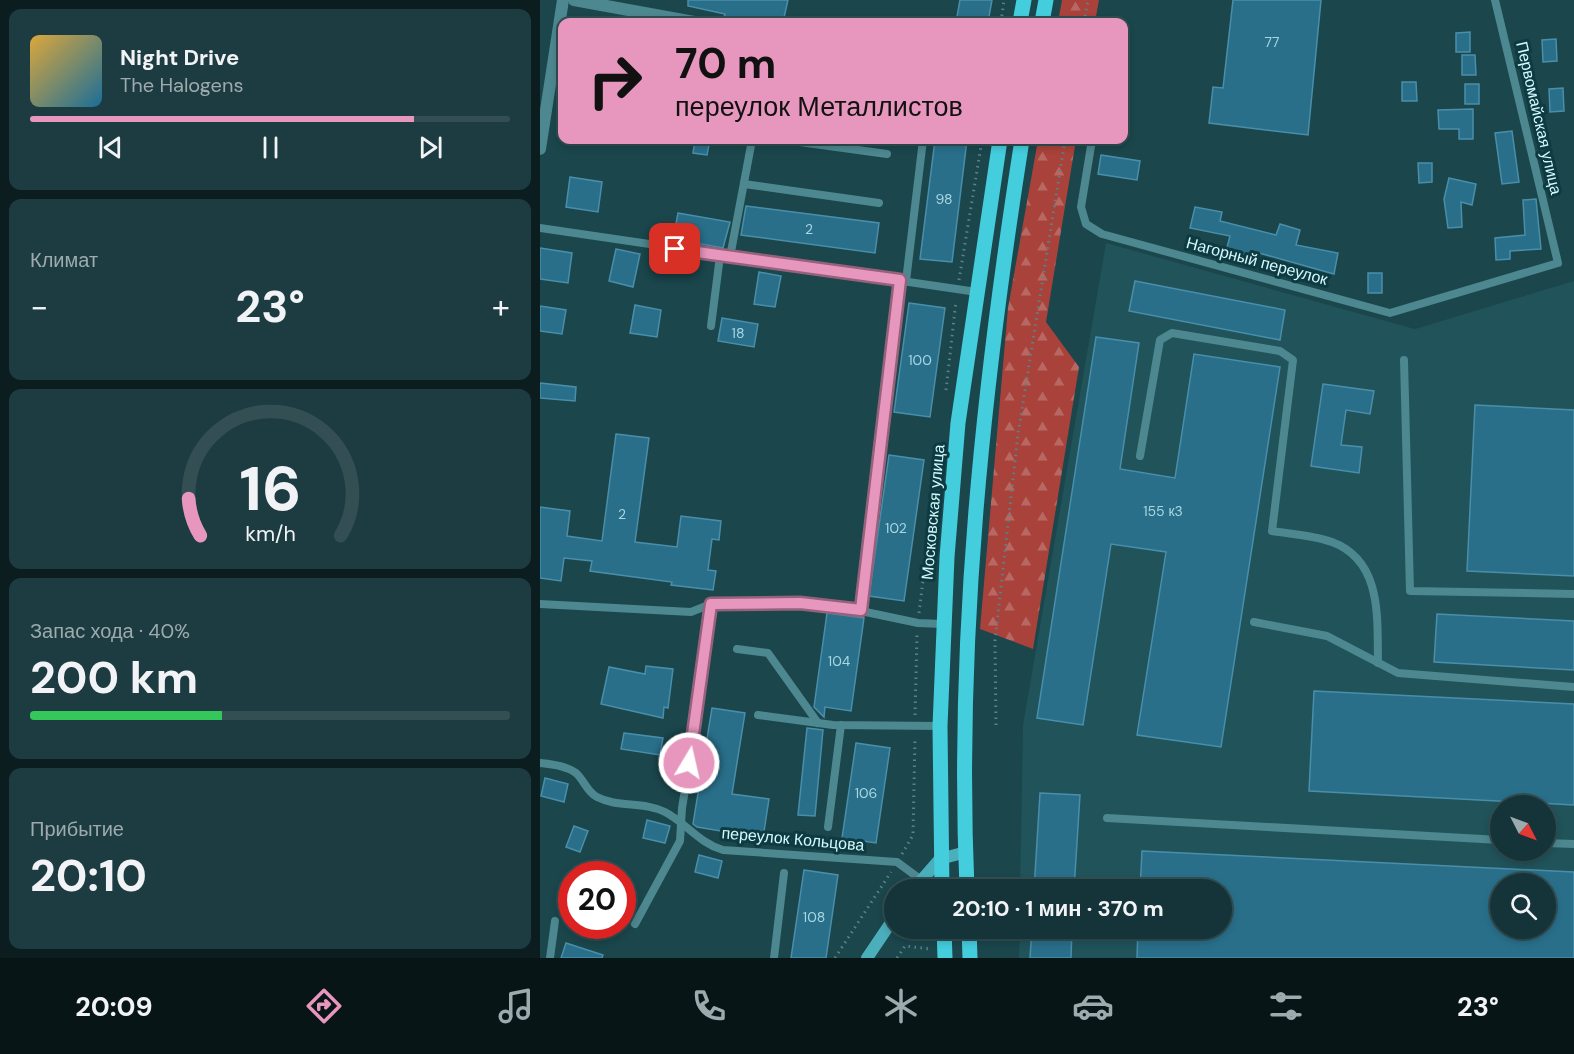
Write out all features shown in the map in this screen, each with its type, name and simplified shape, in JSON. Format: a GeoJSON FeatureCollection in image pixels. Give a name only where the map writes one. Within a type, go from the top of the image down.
{"type":"FeatureCollection","features":[{"type":"Feature","properties":{"kind":"main road"},"geometry":{"type":"LineString","coordinates":[[1021,18],[1024,0]]}},
{"type":"Feature","properties":{"kind":"main road"},"geometry":{"type":"LineString","coordinates":[[1043,18],[1046,0]]}},
{"type":"Feature","properties":{"kind":"main road","name":"Московская улица"},"geometry":{"type":"LineString","coordinates":[[941,879],[942,624],[958,423],[999,144]]}},
{"type":"Feature","properties":{"kind":"main road"},"geometry":{"type":"LineString","coordinates":[[967,879],[968,625],[982,439],[998,295],[1021,144]]}},
{"type":"Feature","properties":{"kind":"main road"},"geometry":{"type":"LineString","coordinates":[[920,879],[940,860],[966,852]]}},
{"type":"Feature","properties":{"kind":"main road"},"geometry":{"type":"LineString","coordinates":[[867,958],[884,933]]}},
{"type":"Feature","properties":{"kind":"main road"},"geometry":{"type":"LineString","coordinates":[[944,939],[945,958]]}},
{"type":"Feature","properties":{"kind":"main road"},"geometry":{"type":"LineString","coordinates":[[969,939],[970,958]]}},
{"type":"Feature","properties":{"kind":"street"},"geometry":{"type":"LineString","coordinates":[[560,18],[563,0]]}},
{"type":"Feature","properties":{"kind":"street"},"geometry":{"type":"LineString","coordinates":[[574,0],[672,18]]}},
{"type":"Feature","properties":{"kind":"street"},"geometry":{"type":"LineString","coordinates":[[540,149],[558,32]]}},
{"type":"Feature","properties":{"kind":"lane","name":"Первомайская улица"},"geometry":{"type":"LineString","coordinates":[[1439,300],[1558,263],[1495,0]]}},
{"type":"Feature","properties":{"kind":"lane"},"geometry":{"type":"LineString","coordinates":[[730,257],[751,144]]}},
{"type":"Feature","properties":{"kind":"lane"},"geometry":{"type":"LineString","coordinates":[[814,144],[887,154]]}},
{"type":"Feature","properties":{"kind":"lane"},"geometry":{"type":"LineString","coordinates":[[861,610],[922,144]]}},
{"type":"Feature","properties":{"kind":"lane","name":"Нагорный переулок"},"geometry":{"type":"LineString","coordinates":[[1091,144],[1081,207],[1086,224],[1102,234],[1390,314],[1439,300]]}},
{"type":"Feature","properties":{"kind":"lane"},"geometry":{"type":"LineString","coordinates":[[744,184],[879,203]]}},
{"type":"Feature","properties":{"kind":"lane"},"geometry":{"type":"LineString","coordinates":[[540,228],[977,292]]}},
{"type":"Feature","properties":{"kind":"lane"},"geometry":{"type":"LineString","coordinates":[[711,326],[720,256]]}},
{"type":"Feature","properties":{"kind":"lane"},"geometry":{"type":"LineString","coordinates":[[1140,456],[1160,340],[1172,333],[1280,351],[1293,360],[1272,531],[1333,542],[1361,562],[1376,594],[1378,663]]}},
{"type":"Feature","properties":{"kind":"lane"},"geometry":{"type":"LineString","coordinates":[[1404,360],[1410,591],[1574,594]]}},
{"type":"Feature","properties":{"kind":"lane"},"geometry":{"type":"LineString","coordinates":[[540,604],[691,612],[711,604],[800,603],[861,610],[918,623],[942,624]]}},
{"type":"Feature","properties":{"kind":"lane"},"geometry":{"type":"LineString","coordinates":[[636,922],[681,841],[711,604]]}},
{"type":"Feature","properties":{"kind":"lane"},"geometry":{"type":"LineString","coordinates":[[1254,622],[1327,636],[1398,673],[1574,687]]}},
{"type":"Feature","properties":{"kind":"lane"},"geometry":{"type":"LineString","coordinates":[[737,649],[768,653],[819,723]]}},
{"type":"Feature","properties":{"kind":"lane"},"geometry":{"type":"LineString","coordinates":[[758,715],[841,725],[940,726]]}},
{"type":"Feature","properties":{"kind":"lane"},"geometry":{"type":"LineString","coordinates":[[828,827],[841,725]]}},
{"type":"Feature","properties":{"kind":"lane","name":"переулок Кольцова"},"geometry":{"type":"LineString","coordinates":[[540,764],[555,765],[575,772],[592,795],[607,802],[648,806],[682,824],[700,840],[723,850],[897,862]]}},
{"type":"Feature","properties":{"kind":"lane"},"geometry":{"type":"LineString","coordinates":[[1107,818],[1490,839]]}},
{"type":"Feature","properties":{"kind":"lane"},"geometry":{"type":"LineString","coordinates":[[1556,843],[1574,844]]}},
{"type":"Feature","properties":{"kind":"lane"},"geometry":{"type":"LineString","coordinates":[[897,862],[920,879]]}},
{"type":"Feature","properties":{"kind":"lane"},"geometry":{"type":"LineString","coordinates":[[774,958],[784,873]]}},
{"type":"Feature","properties":{"kind":"lane"},"geometry":{"type":"LineString","coordinates":[[550,958],[555,921]]}},
{"type":"Feature","properties":{"kind":"path"},"geometry":{"type":"LineString","coordinates":[[1002,18],[1004,0]]}},
{"type":"Feature","properties":{"kind":"path"},"geometry":{"type":"LineString","coordinates":[[1085,18],[1088,0]]}},
{"type":"Feature","properties":{"kind":"path"},"geometry":{"type":"LineString","coordinates":[[945,395],[957,289],[981,144]]}},
{"type":"Feature","properties":{"kind":"path"},"geometry":{"type":"LineString","coordinates":[[996,725],[995,642],[1018,434],[1064,144]]}},
{"type":"Feature","properties":{"kind":"path"},"geometry":{"type":"LineString","coordinates":[[835,958],[913,835],[918,623],[939,453]]}},
{"type":"Feature","properties":{"kind":"path"},"geometry":{"type":"LineString","coordinates":[[897,958],[905,946],[910,945],[925,946],[932,950],[932,958]]}},
{"type":"Feature","properties":{"kind":"shaded area"},"geometry":{"type":"Polygon","coordinates":[[[1106,243],[1415,329],[1574,281],[1574,958],[1019,958],[1020,939],[1232,939],[1232,879],[1020,879],[1023,725],[1106,243]]]}},
{"type":"Feature","properties":{"kind":"green space"},"geometry":{"type":"Polygon","coordinates":[[[1062,0],[1099,0],[1096,18],[1059,18],[1062,0]]]}},
{"type":"Feature","properties":{"kind":"green space"},"geometry":{"type":"Polygon","coordinates":[[[1037,144],[1075,144],[1046,322],[1079,367],[1033,649],[980,629],[1008,308],[1037,144]]]}},
{"type":"Feature","properties":{"kind":"building"},"geometry":{"type":"Polygon","coordinates":[[[688,0],[788,0],[784,18],[731,18],[724,17],[725,14],[688,6],[688,0]]]}},
{"type":"Feature","properties":{"kind":"building"},"geometry":{"type":"Polygon","coordinates":[[[960,0],[992,0],[989,18],[957,18],[960,0]]]}},
{"type":"Feature","properties":{"kind":"building"},"geometry":{"type":"Polygon","coordinates":[[[1233,0],[1321,0],[1308,135],[1209,123],[1213,87],[1223,88],[1233,0]]]}},
{"type":"Feature","properties":{"kind":"building"},"geometry":{"type":"Polygon","coordinates":[[[1470,32],[1470,52],[1456,52],[1456,33],[1470,32]]]}},
{"type":"Feature","properties":{"kind":"building"},"geometry":{"type":"Polygon","coordinates":[[[1556,39],[1557,61],[1543,62],[1542,40],[1556,39]]]}},
{"type":"Feature","properties":{"kind":"building"},"geometry":{"type":"Polygon","coordinates":[[[1462,55],[1475,55],[1476,75],[1462,75],[1462,55]]]}},
{"type":"Feature","properties":{"kind":"building"},"geometry":{"type":"Polygon","coordinates":[[[1402,82],[1416,82],[1417,101],[1402,101],[1402,82]]]}},
{"type":"Feature","properties":{"kind":"building"},"geometry":{"type":"Polygon","coordinates":[[[1465,84],[1479,84],[1479,104],[1465,104],[1465,84]]]}},
{"type":"Feature","properties":{"kind":"building"},"geometry":{"type":"Polygon","coordinates":[[[1563,88],[1564,111],[1550,112],[1549,89],[1563,88]]]}},
{"type":"Feature","properties":{"kind":"building"},"geometry":{"type":"Polygon","coordinates":[[[1473,109],[1473,139],[1459,139],[1459,129],[1439,129],[1438,110],[1473,109]]]}},
{"type":"Feature","properties":{"kind":"building"},"geometry":{"type":"Polygon","coordinates":[[[1512,131],[1519,182],[1502,184],[1495,133],[1512,131]]]}},
{"type":"Feature","properties":{"kind":"building"},"geometry":{"type":"Polygon","coordinates":[[[694,144],[709,144],[707,155],[693,153],[694,144]]]}},
{"type":"Feature","properties":{"kind":"building"},"geometry":{"type":"Polygon","coordinates":[[[934,144],[967,144],[952,262],[920,259],[934,144]]]}},
{"type":"Feature","properties":{"kind":"building"},"geometry":{"type":"Polygon","coordinates":[[[1101,155],[1140,161],[1137,180],[1098,174],[1101,155]]]}},
{"type":"Feature","properties":{"kind":"building"},"geometry":{"type":"Polygon","coordinates":[[[1418,163],[1432,163],[1432,182],[1419,183],[1418,163]]]}},
{"type":"Feature","properties":{"kind":"building"},"geometry":{"type":"Polygon","coordinates":[[[570,177],[602,182],[598,212],[566,207],[570,177]]]}},
{"type":"Feature","properties":{"kind":"building"},"geometry":{"type":"Polygon","coordinates":[[[1449,178],[1476,184],[1472,205],[1461,202],[1462,227],[1448,228],[1444,199],[1449,178]]]}},
{"type":"Feature","properties":{"kind":"building"},"geometry":{"type":"Polygon","coordinates":[[[1536,199],[1541,249],[1510,251],[1510,259],[1496,260],[1495,238],[1525,235],[1523,200],[1536,199]]]}},
{"type":"Feature","properties":{"kind":"building"},"geometry":{"type":"Polygon","coordinates":[[[746,206],[879,223],[875,253],[741,235],[746,206]]]}},
{"type":"Feature","properties":{"kind":"building"},"geometry":{"type":"Polygon","coordinates":[[[1195,207],[1222,212],[1220,221],[1276,235],[1280,224],[1300,230],[1296,245],[1338,253],[1334,274],[1259,253],[1258,259],[1226,251],[1230,236],[1190,228],[1195,207]]]}},
{"type":"Feature","properties":{"kind":"building"},"geometry":{"type":"Polygon","coordinates":[[[678,213],[730,222],[723,248],[673,239],[678,213]]]}},
{"type":"Feature","properties":{"kind":"building"},"geometry":{"type":"Polygon","coordinates":[[[540,248],[572,253],[568,283],[540,279],[540,248]]]}},
{"type":"Feature","properties":{"kind":"building"},"geometry":{"type":"Polygon","coordinates":[[[616,249],[640,254],[633,287],[609,281],[616,249]]]}},
{"type":"Feature","properties":{"kind":"building"},"geometry":{"type":"Polygon","coordinates":[[[759,272],[781,276],[775,307],[754,304],[759,272]]]}},
{"type":"Feature","properties":{"kind":"building"},"geometry":{"type":"Polygon","coordinates":[[[1368,273],[1382,273],[1382,293],[1368,293],[1368,273]]]}},
{"type":"Feature","properties":{"kind":"building"},"geometry":{"type":"Polygon","coordinates":[[[1135,281],[1285,310],[1280,340],[1129,311],[1135,281]]]}},
{"type":"Feature","properties":{"kind":"building"},"geometry":{"type":"Polygon","coordinates":[[[909,303],[945,308],[930,417],[894,412],[909,303]]]}},
{"type":"Feature","properties":{"kind":"building"},"geometry":{"type":"Polygon","coordinates":[[[635,305],[661,310],[657,337],[630,333],[635,305]]]}},
{"type":"Feature","properties":{"kind":"building"},"geometry":{"type":"Polygon","coordinates":[[[540,306],[566,310],[562,334],[540,331],[540,306]]]}},
{"type":"Feature","properties":{"kind":"building"},"geometry":{"type":"Polygon","coordinates":[[[722,318],[758,324],[754,347],[718,341],[722,318]]]}},
{"type":"Feature","properties":{"kind":"building"},"geometry":{"type":"Polygon","coordinates":[[[1096,337],[1139,343],[1120,469],[1175,478],[1194,354],[1280,367],[1221,747],[1137,735],[1166,552],[1111,544],[1083,725],[1037,718],[1096,337]]]}},
{"type":"Feature","properties":{"kind":"building"},"geometry":{"type":"Polygon","coordinates":[[[540,383],[576,387],[575,401],[540,398],[540,383]]]}},
{"type":"Feature","properties":{"kind":"building"},"geometry":{"type":"Polygon","coordinates":[[[1323,384],[1374,391],[1370,414],[1346,410],[1341,445],[1362,447],[1359,473],[1311,466],[1323,384]]]}},
{"type":"Feature","properties":{"kind":"building"},"geometry":{"type":"Polygon","coordinates":[[[1475,405],[1574,410],[1574,576],[1467,571],[1475,405]]]}},
{"type":"Feature","properties":{"kind":"building"},"geometry":{"type":"Polygon","coordinates":[[[616,434],[649,438],[635,542],[677,547],[681,516],[721,521],[719,540],[712,539],[708,570],[716,571],[713,590],[590,571],[592,561],[564,558],[561,581],[540,578],[540,507],[570,511],[567,536],[602,541],[616,434]]]}},
{"type":"Feature","properties":{"kind":"building"},"geometry":{"type":"Polygon","coordinates":[[[889,455],[924,460],[904,601],[869,596],[889,455]]]}},
{"type":"Feature","properties":{"kind":"building"},"geometry":{"type":"Polygon","coordinates":[[[827,613],[864,618],[851,711],[825,707],[824,717],[814,707],[827,613]]]}},
{"type":"Feature","properties":{"kind":"building"},"geometry":{"type":"Polygon","coordinates":[[[1437,614],[1574,621],[1574,670],[1434,662],[1437,614]]]}},
{"type":"Feature","properties":{"kind":"building"},"geometry":{"type":"Polygon","coordinates":[[[646,666],[673,669],[668,708],[664,707],[663,718],[601,704],[609,667],[645,674],[646,666]]]}},
{"type":"Feature","properties":{"kind":"building"},"geometry":{"type":"Polygon","coordinates":[[[1314,691],[1574,704],[1574,805],[1556,804],[1556,795],[1490,795],[1490,801],[1309,791],[1314,691]]]}},
{"type":"Feature","properties":{"kind":"building"},"geometry":{"type":"Polygon","coordinates":[[[712,708],[745,713],[732,794],[769,799],[763,838],[697,827],[693,824],[712,708]]]}},
{"type":"Feature","properties":{"kind":"building"},"geometry":{"type":"Polygon","coordinates":[[[807,728],[823,730],[815,816],[798,815],[807,728]]]}},
{"type":"Feature","properties":{"kind":"building"},"geometry":{"type":"Polygon","coordinates":[[[624,733],[663,738],[660,755],[621,749],[624,733]]]}},
{"type":"Feature","properties":{"kind":"building"},"geometry":{"type":"Polygon","coordinates":[[[856,743],[890,748],[876,843],[842,838],[856,743]]]}},
{"type":"Feature","properties":{"kind":"building"},"geometry":{"type":"Polygon","coordinates":[[[545,778],[568,784],[564,802],[541,796],[545,778]]]}},
{"type":"Feature","properties":{"kind":"building"},"geometry":{"type":"Polygon","coordinates":[[[1040,793],[1080,795],[1075,879],[1035,879],[1040,793]]]}},
{"type":"Feature","properties":{"kind":"building"},"geometry":{"type":"Polygon","coordinates":[[[647,820],[670,826],[665,843],[643,838],[647,820]]]}},
{"type":"Feature","properties":{"kind":"building"},"geometry":{"type":"Polygon","coordinates":[[[574,826],[588,831],[580,852],[566,847],[574,826]]]}},
{"type":"Feature","properties":{"kind":"building"},"geometry":{"type":"Polygon","coordinates":[[[1142,851],[1574,872],[1574,958],[1137,958],[1138,939],[1232,939],[1232,879],[1141,879],[1142,851]]]}},
{"type":"Feature","properties":{"kind":"building"},"geometry":{"type":"Polygon","coordinates":[[[699,855],[722,861],[718,878],[695,872],[699,855]]]}},
{"type":"Feature","properties":{"kind":"building"},"geometry":{"type":"Polygon","coordinates":[[[804,870],[838,875],[826,958],[791,958],[804,870]]]}},
{"type":"Feature","properties":{"kind":"building"},"geometry":{"type":"Polygon","coordinates":[[[1031,939],[1072,939],[1071,958],[1030,958],[1031,939]]]}},
{"type":"Feature","properties":{"kind":"building"},"geometry":{"type":"Polygon","coordinates":[[[566,943],[603,955],[602,958],[561,958],[566,943]]]}},
{"type":"Feature","properties":{"kind":"route"},"geometry":{"type":"LineString","coordinates":[[675,249],[900,280],[861,610],[800,603],[711,604],[706,660],[689,763]]}}]}
